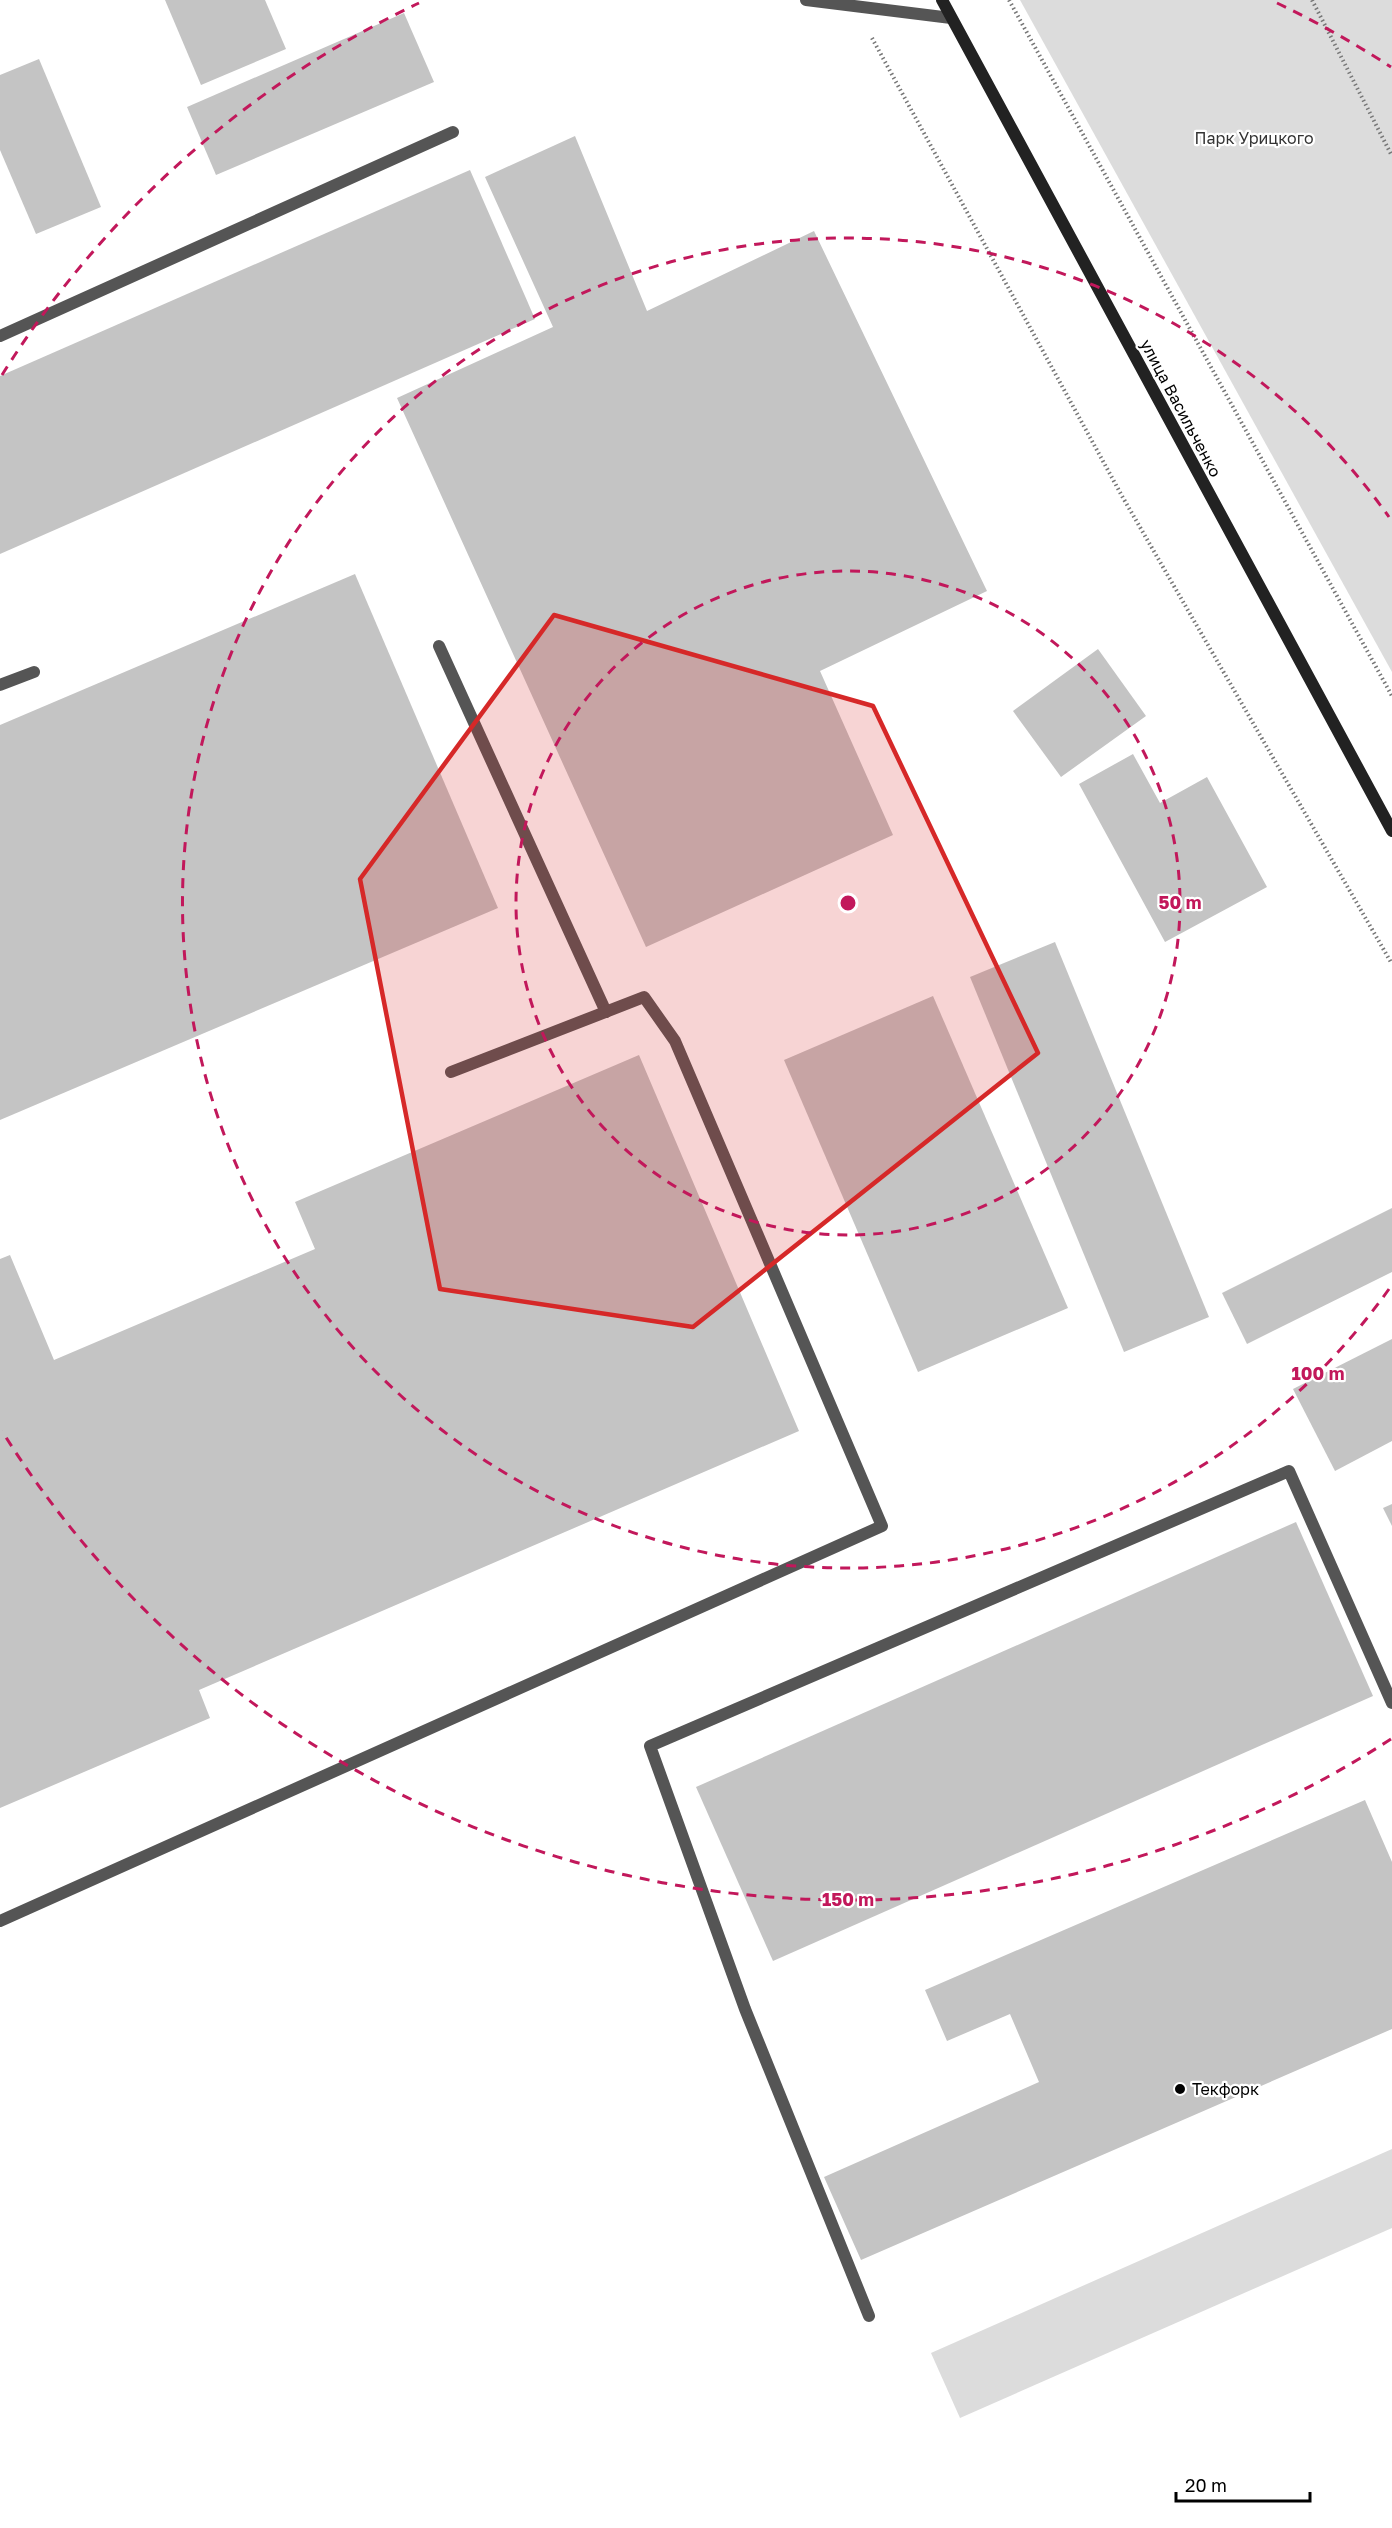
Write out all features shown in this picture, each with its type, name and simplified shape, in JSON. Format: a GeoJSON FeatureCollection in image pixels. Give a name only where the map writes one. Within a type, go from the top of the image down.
{"type":"FeatureCollection","features":[{"type":"Feature","properties":{"kind":"main road","name":"улица Васильченко"},"geometry":{"type":"LineString","coordinates":[[942,0],[1392,831]]}},
{"type":"Feature","properties":{"kind":"lane"},"geometry":{"type":"LineString","coordinates":[[806,0],[951,18]]}},
{"type":"Feature","properties":{"kind":"lane"},"geometry":{"type":"LineString","coordinates":[[0,336],[453,132]]}},
{"type":"Feature","properties":{"kind":"lane"},"geometry":{"type":"LineString","coordinates":[[439,646],[606,1012]]}},
{"type":"Feature","properties":{"kind":"lane"},"geometry":{"type":"LineString","coordinates":[[0,685],[34,672]]}},
{"type":"Feature","properties":{"kind":"lane"},"geometry":{"type":"LineString","coordinates":[[0,1921],[882,1526],[675,1041],[644,997],[451,1072]]}},
{"type":"Feature","properties":{"kind":"lane"},"geometry":{"type":"LineString","coordinates":[[869,2316],[745,2009],[650,1746],[1289,1471],[1392,1703]]}},
{"type":"Feature","properties":{"kind":"path"},"geometry":{"type":"LineString","coordinates":[[1008,0],[1392,696]]}},
{"type":"Feature","properties":{"kind":"path"},"geometry":{"type":"LineString","coordinates":[[1312,0],[1392,156]]}},
{"type":"Feature","properties":{"kind":"path"},"geometry":{"type":"LineString","coordinates":[[855,6],[1122,496],[1392,964]]}},
{"type":"Feature","properties":{"kind":"highlighted area"},"geometry":{"type":"Polygon","coordinates":[[[554,615],[873,706],[1038,1053],[693,1327],[440,1289],[360,879],[554,615]]]}},
{"type":"Feature","properties":{"kind":"green space","name":"Парк Урицкого"},"geometry":{"type":"Polygon","coordinates":[[[1020,0],[1392,0],[1392,672],[1020,0]]]}},
{"type":"Feature","properties":{"kind":"green space"},"geometry":{"type":"Polygon","coordinates":[[[1392,2149],[1392,2228],[960,2418],[931,2353],[1392,2149]]]}},
{"type":"Feature","properties":{"kind":"building"},"geometry":{"type":"Polygon","coordinates":[[[165,0],[265,0],[286,49],[201,85],[165,0]]]}},
{"type":"Feature","properties":{"kind":"building"},"geometry":{"type":"Polygon","coordinates":[[[404,13],[434,82],[216,175],[187,107],[404,13]]]}},
{"type":"Feature","properties":{"kind":"building"},"geometry":{"type":"Polygon","coordinates":[[[39,59],[101,207],[36,234],[0,150],[0,75],[39,59]]]}},
{"type":"Feature","properties":{"kind":"building"},"geometry":{"type":"Polygon","coordinates":[[[575,136],[647,311],[814,231],[987,591],[820,671],[893,835],[646,947],[397,398],[553,327],[485,177],[575,136]]]}},
{"type":"Feature","properties":{"kind":"building"},"geometry":{"type":"Polygon","coordinates":[[[470,170],[535,319],[0,554],[0,376],[470,170]]]}},
{"type":"Feature","properties":{"kind":"building"},"geometry":{"type":"Polygon","coordinates":[[[355,574],[498,908],[0,1120],[0,725],[355,574]]]}},
{"type":"Feature","properties":{"kind":"building"},"geometry":{"type":"Polygon","coordinates":[[[1098,649],[1146,716],[1061,777],[1013,711],[1098,649]]]}},
{"type":"Feature","properties":{"kind":"building"},"geometry":{"type":"Polygon","coordinates":[[[1133,754],[1160,803],[1207,777],[1267,887],[1165,942],[1079,784],[1133,754]]]}},
{"type":"Feature","properties":{"kind":"building"},"geometry":{"type":"Polygon","coordinates":[[[1055,942],[1209,1317],[1124,1352],[970,977],[1055,942]]]}},
{"type":"Feature","properties":{"kind":"building"},"geometry":{"type":"Polygon","coordinates":[[[933,996],[1068,1308],[918,1372],[784,1060],[933,996]]]}},
{"type":"Feature","properties":{"kind":"building"},"geometry":{"type":"Polygon","coordinates":[[[639,1055],[799,1431],[199,1690],[210,1718],[0,1808],[0,1259],[10,1255],[54,1360],[315,1249],[295,1202],[639,1055]]]}},
{"type":"Feature","properties":{"kind":"building"},"geometry":{"type":"Polygon","coordinates":[[[1392,1208],[1392,1272],[1247,1344],[1222,1293],[1392,1208]]]}},
{"type":"Feature","properties":{"kind":"building"},"geometry":{"type":"Polygon","coordinates":[[[1392,1339],[1392,1441],[1335,1471],[1293,1389],[1392,1339]]]}},
{"type":"Feature","properties":{"kind":"building"},"geometry":{"type":"Polygon","coordinates":[[[1392,1504],[1392,1526],[1383,1508],[1392,1504]]]}},
{"type":"Feature","properties":{"kind":"building"},"geometry":{"type":"Polygon","coordinates":[[[1296,1522],[1373,1696],[773,1961],[696,1787],[1296,1522]]]}},
{"type":"Feature","properties":{"kind":"building"},"geometry":{"type":"Polygon","coordinates":[[[1365,1800],[1392,1862],[1392,2029],[861,2260],[824,2177],[1039,2082],[1010,2014],[947,2041],[925,1990],[1365,1800]]]}},
{"type":"Feature","properties":{"kind":"place","name":"Текфорк"},"geometry":{"type":"Point","coordinates":[1180,2089]}}]}
